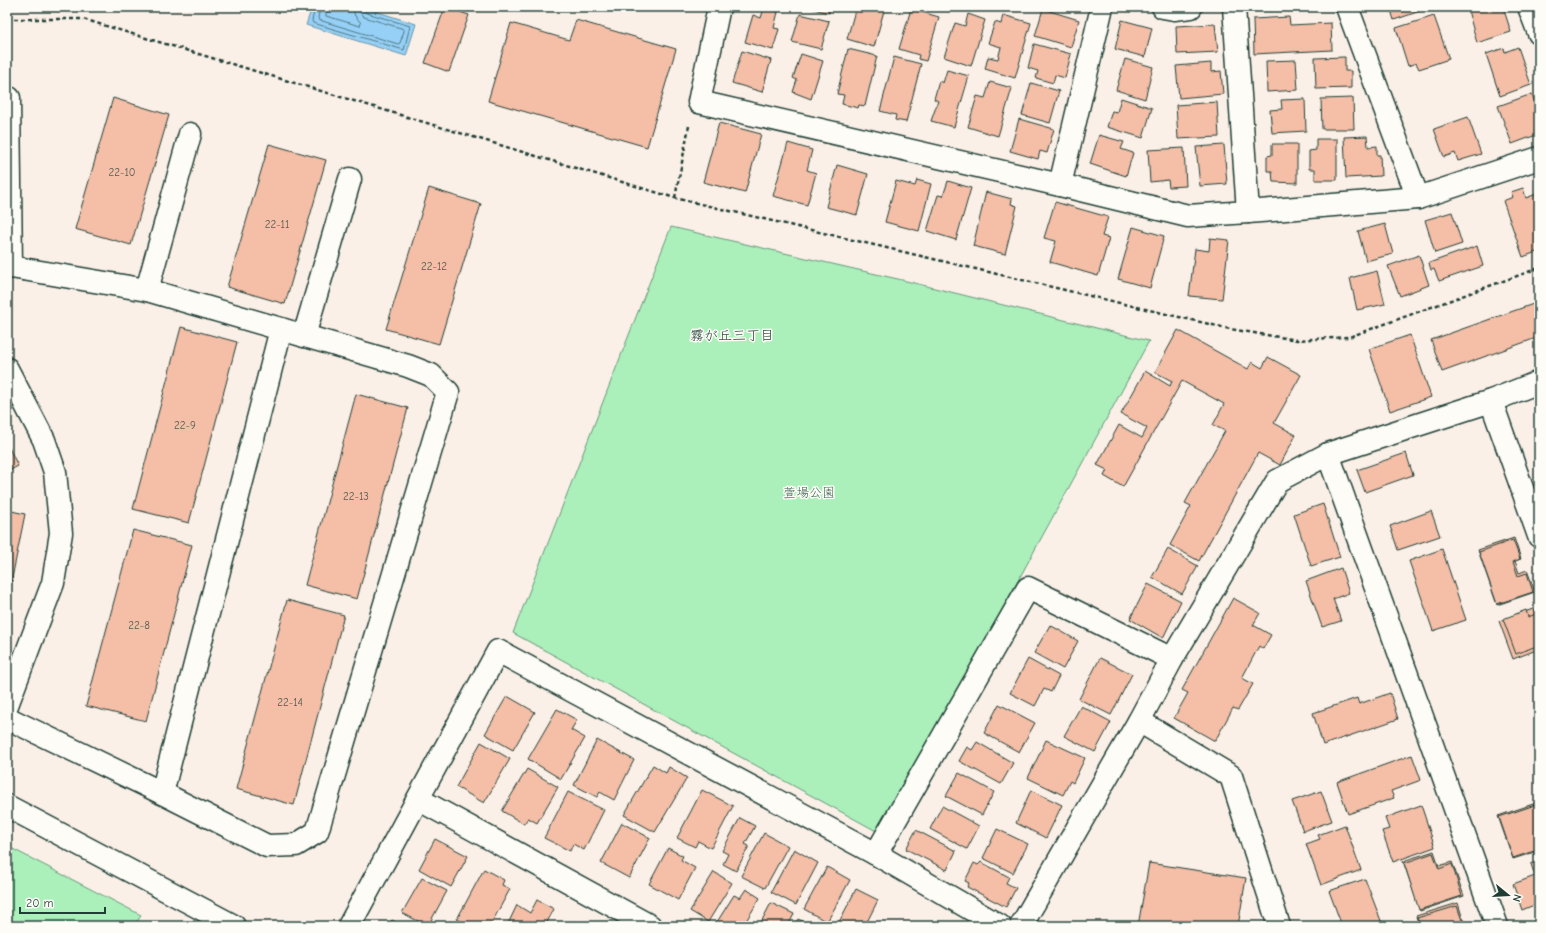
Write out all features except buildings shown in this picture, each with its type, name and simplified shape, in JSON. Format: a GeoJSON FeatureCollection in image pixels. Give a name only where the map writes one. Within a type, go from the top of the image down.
{"type":"FeatureCollection","features":[{"type":"Feature","properties":{"kind":"street"},"geometry":{"type":"LineString","coordinates":[[718,7],[700,102],[1188,216],[1418,198],[1539,158]]}},
{"type":"Feature","properties":{"kind":"street"},"geometry":{"type":"LineString","coordinates":[[1060,185],[1102,7]]}},
{"type":"Feature","properties":{"kind":"street"},"geometry":{"type":"LineString","coordinates":[[1163,7],[1174,9],[1191,7]]}},
{"type":"Feature","properties":{"kind":"street"},"geometry":{"type":"LineString","coordinates":[[1234,7],[1248,212]]}},
{"type":"Feature","properties":{"kind":"street"},"geometry":{"type":"LineString","coordinates":[[1347,7],[1418,198]]}},
{"type":"Feature","properties":{"kind":"street"},"geometry":{"type":"LineString","coordinates":[[1529,7],[1539,33]]}},
{"type":"Feature","properties":{"kind":"street"},"geometry":{"type":"LineString","coordinates":[[7,718],[267,846],[296,844],[317,832],[448,392],[431,375],[408,366],[148,290],[9,267],[9,98]]}},
{"type":"Feature","properties":{"kind":"street"},"geometry":{"type":"LineString","coordinates":[[148,290],[190,134]]}},
{"type":"Feature","properties":{"kind":"street"},"geometry":{"type":"LineString","coordinates":[[304,336],[350,178]]}},
{"type":"Feature","properties":{"kind":"street"},"geometry":{"type":"LineString","coordinates":[[162,793],[282,329]]}},
{"type":"Feature","properties":{"kind":"street"},"geometry":{"type":"LineString","coordinates":[[7,369],[44,440],[54,472],[60,533],[53,583],[7,706]]}},
{"type":"Feature","properties":{"kind":"street"},"geometry":{"type":"LineString","coordinates":[[1021,926],[1139,722],[1172,660],[1277,481],[1328,454],[1491,401],[1539,382]]}},
{"type":"Feature","properties":{"kind":"street"},"geometry":{"type":"LineString","coordinates":[[1491,401],[1539,536]]}},
{"type":"Feature","properties":{"kind":"street"},"geometry":{"type":"LineString","coordinates":[[1328,454],[1497,926]]}},
{"type":"Feature","properties":{"kind":"street"},"geometry":{"type":"LineString","coordinates":[[876,854],[1028,588],[1172,660]]}},
{"type":"Feature","properties":{"kind":"street"},"geometry":{"type":"LineString","coordinates":[[349,926],[498,651],[876,854],[1000,926]]}},
{"type":"Feature","properties":{"kind":"street"},"geometry":{"type":"LineString","coordinates":[[1139,722],[1231,776],[1279,926]]}},
{"type":"Feature","properties":{"kind":"street"},"geometry":{"type":"LineString","coordinates":[[418,799],[650,926]]}},
{"type":"Feature","properties":{"kind":"street"},"geometry":{"type":"LineString","coordinates":[[7,806],[234,926]]}},
{"type":"Feature","properties":{"kind":"path"},"geometry":{"type":"LineString","coordinates":[[7,19],[83,19],[675,198],[1230,329],[1297,340],[1349,337],[1539,268]]}},
{"type":"Feature","properties":{"kind":"path"},"geometry":{"type":"LineString","coordinates":[[675,198],[691,117],[700,102]]}},
{"type":"Feature","properties":{"kind":"green space","name":"萱場公園"},"geometry":{"type":"Polygon","coordinates":[[[671,227],[902,280],[1149,341],[880,833],[513,633],[671,227]]]}},
{"type":"Feature","properties":{"kind":"green space"},"geometry":{"type":"Polygon","coordinates":[[[7,846],[141,915],[135,926],[7,926],[7,846]]]}},
{"type":"Feature","properties":{"kind":"water"},"geometry":{"type":"Polygon","coordinates":[[[312,7],[362,7],[416,24],[406,56],[306,25],[312,7]]]}},
{"type":"Feature","properties":{"kind":"district","name":"霧が丘三丁目"},"geometry":{"type":"Point","coordinates":[732,335]}}]}
